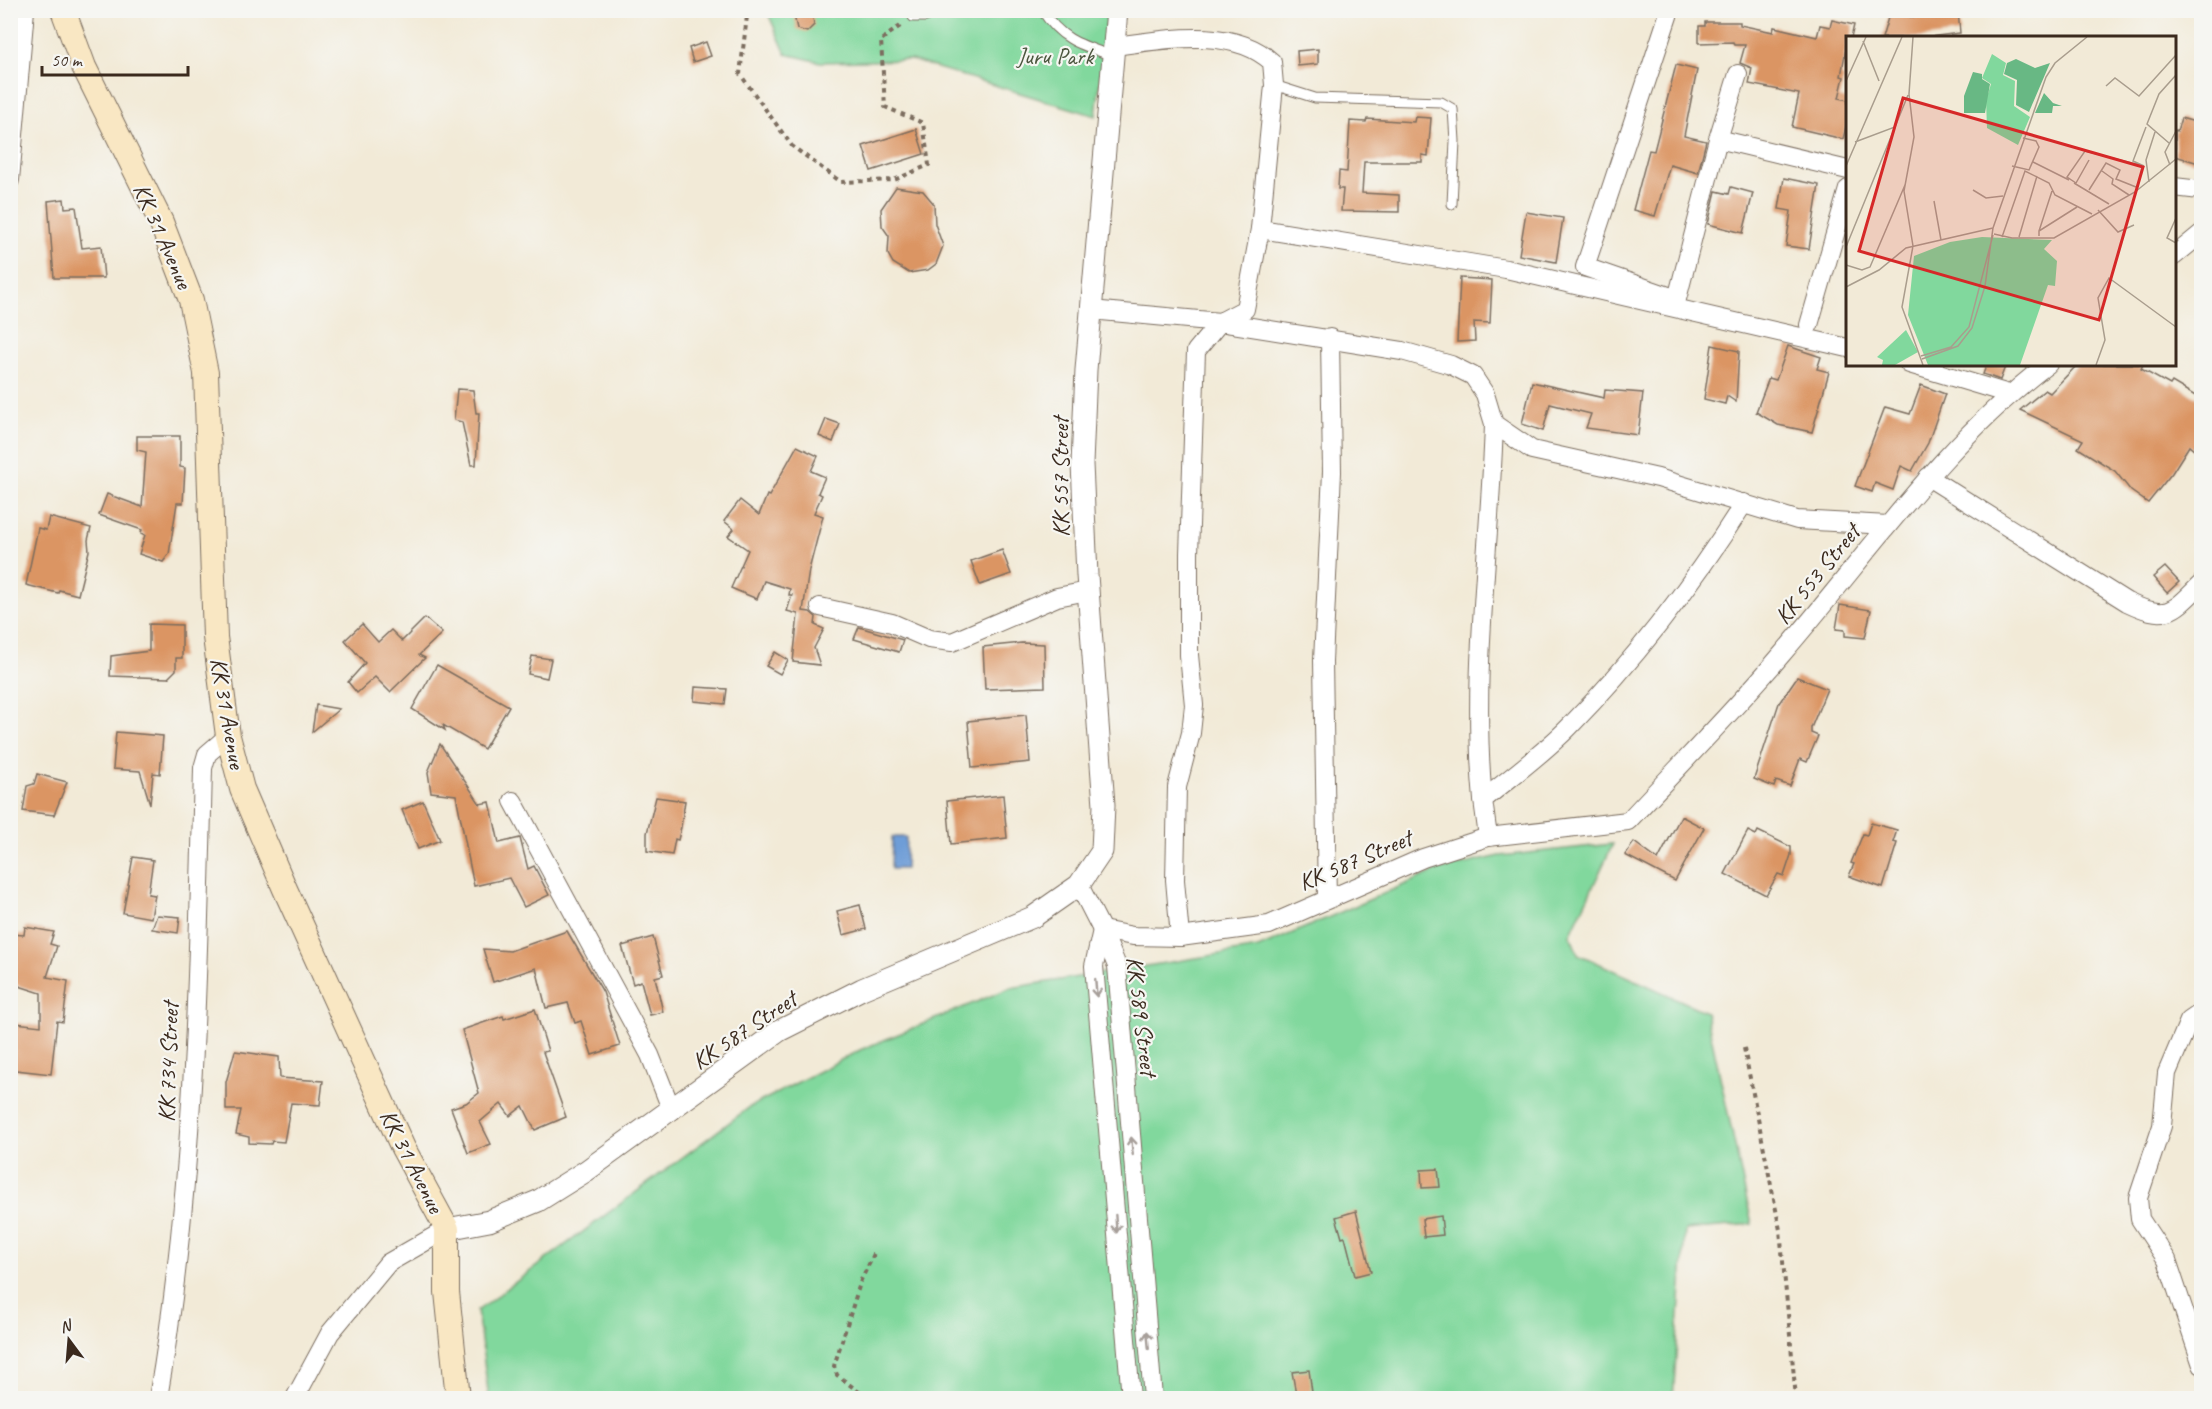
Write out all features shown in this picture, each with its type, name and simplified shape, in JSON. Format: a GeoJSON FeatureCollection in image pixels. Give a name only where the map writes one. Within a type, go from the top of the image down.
{"type":"FeatureCollection","features":[{"type":"Feature","properties":{"kind":"main road","name":"KK 31 Avenue"},"geometry":{"type":"LineString","coordinates":[[63,10],[84,67],[161,222],[191,300],[206,373],[215,637],[228,736],[242,789],[281,880],[403,1148],[447,1229],[447,1292],[458,1398]]}},
{"type":"Feature","properties":{"kind":"street"},"geometry":{"type":"LineString","coordinates":[[10,180],[25,10]]}},
{"type":"Feature","properties":{"kind":"street","name":"KK 557 Street"},"geometry":{"type":"LineString","coordinates":[[1079,885],[1102,851],[1104,805],[1088,591],[1082,464],[1091,310],[1118,10]]}},
{"type":"Feature","properties":{"kind":"street"},"geometry":{"type":"LineString","coordinates":[[1670,10],[1585,267],[1677,299],[1718,140],[1738,74]]}},
{"type":"Feature","properties":{"kind":"street"},"geometry":{"type":"LineString","coordinates":[[1114,51],[1174,39],[1235,42],[1260,52],[1272,63],[1274,85],[1260,229],[1245,309],[1220,322],[1196,351],[1189,554],[1189,655],[1194,705],[1191,733],[1177,787],[1175,880],[1180,937]]}},
{"type":"Feature","properties":{"kind":"street"},"geometry":{"type":"LineString","coordinates":[[1718,140],[1846,170]]}},
{"type":"Feature","properties":{"kind":"street"},"geometry":{"type":"LineString","coordinates":[[2176,187],[2200,190]]}},
{"type":"Feature","properties":{"kind":"street"},"geometry":{"type":"LineString","coordinates":[[1809,325],[1846,196]]}},
{"type":"Feature","properties":{"kind":"street"},"geometry":{"type":"LineString","coordinates":[[1260,229],[1506,269],[1846,348]]}},
{"type":"Feature","properties":{"kind":"street"},"geometry":{"type":"LineString","coordinates":[[2176,255],[2202,233]]}},
{"type":"Feature","properties":{"kind":"street"},"geometry":{"type":"LineString","coordinates":[[1091,310],[1220,322],[1330,338],[1402,351],[1451,365],[1473,376],[1485,394],[1494,424],[1491,499],[1479,652],[1478,749],[1488,837]]}},
{"type":"Feature","properties":{"kind":"street"},"geometry":{"type":"LineString","coordinates":[[1328,899],[1323,661],[1332,472],[1330,338]]}},
{"type":"Feature","properties":{"kind":"street"},"geometry":{"type":"LineString","coordinates":[[1916,366],[2009,394]]}},
{"type":"Feature","properties":{"kind":"street","name":"KK 553 Street"},"geometry":{"type":"LineString","coordinates":[[1628,821],[1782,655],[1928,477],[2009,394],[2045,366]]}},
{"type":"Feature","properties":{"kind":"street"},"geometry":{"type":"LineString","coordinates":[[1494,424],[1532,450],[1658,478],[1797,520],[1888,525]]}},
{"type":"Feature","properties":{"kind":"street"},"geometry":{"type":"LineString","coordinates":[[1928,477],[2127,602],[2150,612],[2168,614],[2179,607],[2202,583]]}},
{"type":"Feature","properties":{"kind":"street"},"geometry":{"type":"LineString","coordinates":[[1483,800],[1569,727],[1621,668],[1711,553],[1744,503]]}},
{"type":"Feature","properties":{"kind":"street"},"geometry":{"type":"LineString","coordinates":[[820,607],[892,623],[929,639],[952,642],[1057,597],[1088,591]]}},
{"type":"Feature","properties":{"kind":"street","name":"KK 734 Street"},"geometry":{"type":"LineString","coordinates":[[158,1398],[171,1323],[193,1092],[203,768],[207,754],[228,736]]}},
{"type":"Feature","properties":{"kind":"street"},"geometry":{"type":"LineString","coordinates":[[513,801],[650,1055],[672,1111]]}},
{"type":"Feature","properties":{"kind":"street","name":"KK 587 Street"},"geometry":{"type":"LineString","coordinates":[[1102,930],[1133,936],[1180,937],[1269,925],[1423,858],[1488,837],[1628,821]]}},
{"type":"Feature","properties":{"kind":"street"},"geometry":{"type":"LineString","coordinates":[[1079,885],[1102,930]]}},
{"type":"Feature","properties":{"kind":"street","name":"KK 587 Street"},"geometry":{"type":"LineString","coordinates":[[447,1229],[489,1221],[538,1201],[586,1171],[672,1111],[779,1031],[862,989],[1033,916],[1079,885]]}},
{"type":"Feature","properties":{"kind":"street","name":"KK 589 Street"},"geometry":{"type":"LineString","coordinates":[[1102,930],[1094,966],[1131,1398]]}},
{"type":"Feature","properties":{"kind":"street","name":"KK 589 Street"},"geometry":{"type":"LineString","coordinates":[[1102,930],[1117,966],[1153,1398]]}},
{"type":"Feature","properties":{"kind":"street"},"geometry":{"type":"LineString","coordinates":[[2202,1012],[2189,1021],[2167,1073],[2162,1126],[2138,1198],[2140,1219],[2167,1260],[2202,1365]]}},
{"type":"Feature","properties":{"kind":"street"},"geometry":{"type":"LineString","coordinates":[[295,1398],[330,1333],[388,1263],[447,1229]]}},
{"type":"Feature","properties":{"kind":"lane"},"geometry":{"type":"LineString","coordinates":[[913,17],[926,17],[939,10]]}},
{"type":"Feature","properties":{"kind":"lane"},"geometry":{"type":"LineString","coordinates":[[1042,10],[1053,28],[1071,41],[1114,51]]}},
{"type":"Feature","properties":{"kind":"lane"},"geometry":{"type":"LineString","coordinates":[[1274,85],[1315,98],[1441,102],[1452,109],[1455,141],[1452,204]]}},
{"type":"Feature","properties":{"kind":"path"},"geometry":{"type":"LineString","coordinates":[[752,10],[747,15],[740,74],[792,146],[841,182],[894,180],[929,165],[923,123],[885,107],[881,40],[913,17]]}},
{"type":"Feature","properties":{"kind":"path"},"geometry":{"type":"LineString","coordinates":[[1744,1048],[1780,1230],[1796,1398]]}},
{"type":"Feature","properties":{"kind":"path"},"geometry":{"type":"LineString","coordinates":[[867,1398],[837,1375],[834,1366],[861,1280],[874,1254]]}},
{"type":"Feature","properties":{"kind":"green space","name":"Juru Park"},"geometry":{"type":"Polygon","coordinates":[[[767,11],[1108,11],[1096,116],[911,60],[820,62],[786,54],[767,11]]]}},
{"type":"Feature","properties":{"kind":"green space"},"geometry":{"type":"Polygon","coordinates":[[[1613,844],[1570,935],[1578,954],[1706,1012],[1752,1224],[1685,1230],[1673,1398],[489,1398],[477,1311],[750,1107],[860,1050],[1010,988],[1258,948],[1438,870],[1500,856],[1613,844]]]}},
{"type":"Feature","properties":{"kind":"water"},"geometry":{"type":"Polygon","coordinates":[[[892,837],[906,837],[905,869],[891,869],[892,837]]]}},
{"type":"Feature","properties":{"kind":"building"},"geometry":{"type":"Polygon","coordinates":[[[800,10],[812,10],[814,25],[807,32],[797,29],[794,15],[800,10]]]}},
{"type":"Feature","properties":{"kind":"building"},"geometry":{"type":"Polygon","coordinates":[[[1890,11],[1911,17],[1958,11],[1960,33],[1937,36],[1883,36],[1890,11]]]}},
{"type":"Feature","properties":{"kind":"building"},"geometry":{"type":"Polygon","coordinates":[[[1832,20],[1854,25],[1851,36],[1846,36],[1841,76],[1844,77],[1839,98],[1846,100],[1846,126],[1843,139],[1792,127],[1799,94],[1749,84],[1752,68],[1740,63],[1745,45],[1734,45],[1733,42],[1699,43],[1699,26],[1705,26],[1705,22],[1740,22],[1740,25],[1773,32],[1774,27],[1817,37],[1820,25],[1830,27],[1832,20]]]}},
{"type":"Feature","properties":{"kind":"building"},"geometry":{"type":"Polygon","coordinates":[[[706,42],[711,56],[693,62],[689,48],[706,42]]]}},
{"type":"Feature","properties":{"kind":"building"},"geometry":{"type":"Polygon","coordinates":[[[1318,49],[1318,64],[1298,66],[1297,51],[1318,49]]]}},
{"type":"Feature","properties":{"kind":"building"},"geometry":{"type":"Polygon","coordinates":[[[1676,65],[1697,70],[1684,136],[1706,141],[1698,173],[1670,165],[1655,216],[1633,210],[1649,150],[1654,151],[1676,65]]]}},
{"type":"Feature","properties":{"kind":"building"},"geometry":{"type":"Polygon","coordinates":[[[1415,117],[1431,118],[1428,156],[1422,155],[1422,162],[1364,162],[1362,193],[1399,195],[1399,212],[1341,211],[1343,189],[1338,189],[1339,171],[1347,172],[1350,121],[1366,122],[1367,119],[1414,122],[1415,117]]]}},
{"type":"Feature","properties":{"kind":"building"},"geometry":{"type":"Polygon","coordinates":[[[2181,118],[2202,124],[2202,164],[2176,156],[2177,131],[2181,118]]]}},
{"type":"Feature","properties":{"kind":"building"},"geometry":{"type":"Polygon","coordinates":[[[916,129],[924,154],[871,171],[863,146],[916,129]]]}},
{"type":"Feature","properties":{"kind":"building"},"geometry":{"type":"Polygon","coordinates":[[[1784,178],[1819,185],[1809,249],[1786,246],[1791,211],[1779,209],[1784,178]]]}},
{"type":"Feature","properties":{"kind":"building"},"geometry":{"type":"Polygon","coordinates":[[[896,187],[923,191],[934,204],[935,224],[943,246],[936,264],[928,270],[909,273],[893,263],[888,254],[889,236],[882,226],[881,209],[896,187]]]}},
{"type":"Feature","properties":{"kind":"building"},"geometry":{"type":"Polygon","coordinates":[[[1731,187],[1753,193],[1743,233],[1708,224],[1716,191],[1729,194],[1731,187]]]}},
{"type":"Feature","properties":{"kind":"building"},"geometry":{"type":"Polygon","coordinates":[[[64,199],[65,208],[76,207],[82,248],[101,246],[104,278],[54,278],[48,201],[64,199]]]}},
{"type":"Feature","properties":{"kind":"building"},"geometry":{"type":"Polygon","coordinates":[[[1526,212],[1563,218],[1556,262],[1519,255],[1526,212]]]}},
{"type":"Feature","properties":{"kind":"building"},"geometry":{"type":"Polygon","coordinates":[[[1460,278],[1492,280],[1490,323],[1474,322],[1475,341],[1457,342],[1460,278]]]}},
{"type":"Feature","properties":{"kind":"building"},"geometry":{"type":"Polygon","coordinates":[[[1712,345],[1739,351],[1736,402],[1727,396],[1725,404],[1704,399],[1712,345]]]}},
{"type":"Feature","properties":{"kind":"building"},"geometry":{"type":"Polygon","coordinates":[[[1788,346],[1821,357],[1817,369],[1829,372],[1812,432],[1778,425],[1756,412],[1769,378],[1776,380],[1788,346]]]}},
{"type":"Feature","properties":{"kind":"building"},"geometry":{"type":"Polygon","coordinates":[[[1986,366],[2005,366],[2000,380],[1983,374],[1986,366]]]}},
{"type":"Feature","properties":{"kind":"building"},"geometry":{"type":"Polygon","coordinates":[[[2076,366],[2142,366],[2141,369],[2170,385],[2172,382],[2202,400],[2202,457],[2189,446],[2172,473],[2148,503],[2131,491],[2115,471],[2078,448],[2083,440],[2020,410],[2045,390],[2050,393],[2076,366]]]}},
{"type":"Feature","properties":{"kind":"building"},"geometry":{"type":"Polygon","coordinates":[[[1532,382],[1604,398],[1605,390],[1643,393],[1638,435],[1586,428],[1591,414],[1550,404],[1543,431],[1522,424],[1532,382]]]}},
{"type":"Feature","properties":{"kind":"building"},"geometry":{"type":"Polygon","coordinates":[[[1921,385],[1945,394],[1928,443],[1912,471],[1901,466],[1893,490],[1875,483],[1872,492],[1855,486],[1885,407],[1910,414],[1921,385]]]}},
{"type":"Feature","properties":{"kind":"building"},"geometry":{"type":"Polygon","coordinates":[[[457,389],[473,390],[476,413],[479,413],[476,465],[471,465],[462,422],[454,420],[457,389]]]}},
{"type":"Feature","properties":{"kind":"building"},"geometry":{"type":"Polygon","coordinates":[[[826,419],[840,424],[833,442],[819,436],[826,419]]]}},
{"type":"Feature","properties":{"kind":"building"},"geometry":{"type":"Polygon","coordinates":[[[137,436],[180,436],[180,467],[185,468],[183,503],[177,503],[169,554],[163,562],[139,554],[145,535],[141,533],[142,530],[99,515],[107,494],[142,507],[146,452],[137,450],[137,436]]]}},
{"type":"Feature","properties":{"kind":"building"},"geometry":{"type":"Polygon","coordinates":[[[797,446],[818,456],[811,471],[825,477],[818,493],[822,495],[814,513],[823,516],[809,570],[803,611],[810,612],[816,617],[815,625],[824,629],[814,648],[820,665],[793,662],[798,614],[787,611],[792,595],[789,595],[790,589],[764,581],[757,599],[731,588],[748,550],[728,536],[734,529],[724,521],[740,500],[759,515],[767,495],[769,496],[797,446]]]}},
{"type":"Feature","properties":{"kind":"building"},"geometry":{"type":"Polygon","coordinates":[[[49,517],[91,528],[88,540],[89,551],[78,595],[59,590],[58,593],[26,585],[38,528],[46,530],[49,517]]]}},
{"type":"Feature","properties":{"kind":"building"},"geometry":{"type":"Polygon","coordinates":[[[1002,550],[1011,574],[980,585],[971,561],[1002,550]]]}},
{"type":"Feature","properties":{"kind":"building"},"geometry":{"type":"Polygon","coordinates":[[[2165,567],[2179,582],[2167,593],[2153,577],[2165,567]]]}},
{"type":"Feature","properties":{"kind":"building"},"geometry":{"type":"Polygon","coordinates":[[[1840,605],[1871,610],[1865,638],[1845,636],[1845,630],[1836,629],[1840,605]]]}},
{"type":"Feature","properties":{"kind":"building"},"geometry":{"type":"Polygon","coordinates":[[[425,618],[442,633],[419,655],[425,658],[390,692],[375,677],[357,693],[348,682],[365,663],[345,640],[362,624],[378,642],[391,630],[402,641],[425,618]]]}},
{"type":"Feature","properties":{"kind":"building"},"geometry":{"type":"Polygon","coordinates":[[[149,624],[182,625],[182,658],[176,658],[176,670],[168,678],[110,676],[111,656],[149,651],[149,624]]]}},
{"type":"Feature","properties":{"kind":"building"},"geometry":{"type":"Polygon","coordinates":[[[859,627],[903,640],[899,652],[854,639],[859,627]]]}},
{"type":"Feature","properties":{"kind":"building"},"geometry":{"type":"Polygon","coordinates":[[[1022,643],[1044,644],[1045,687],[985,689],[983,647],[1022,643]]]}},
{"type":"Feature","properties":{"kind":"building"},"geometry":{"type":"Polygon","coordinates":[[[775,652],[788,660],[780,674],[766,666],[775,652]]]}},
{"type":"Feature","properties":{"kind":"building"},"geometry":{"type":"Polygon","coordinates":[[[532,656],[551,659],[547,678],[528,674],[532,656]]]}},
{"type":"Feature","properties":{"kind":"building"},"geometry":{"type":"Polygon","coordinates":[[[437,665],[509,706],[484,749],[443,725],[445,730],[412,709],[437,665]]]}},
{"type":"Feature","properties":{"kind":"building"},"geometry":{"type":"Polygon","coordinates":[[[1797,677],[1827,689],[1811,728],[1811,733],[1818,736],[1807,762],[1800,759],[1790,786],[1776,781],[1774,787],[1754,779],[1779,703],[1797,677]]]}},
{"type":"Feature","properties":{"kind":"building"},"geometry":{"type":"Polygon","coordinates":[[[695,687],[727,689],[725,704],[694,701],[695,687]]]}},
{"type":"Feature","properties":{"kind":"building"},"geometry":{"type":"Polygon","coordinates":[[[316,705],[339,709],[312,732],[316,705]]]}},
{"type":"Feature","properties":{"kind":"building"},"geometry":{"type":"Polygon","coordinates":[[[1026,715],[1030,762],[972,768],[968,721],[1026,715]]]}},
{"type":"Feature","properties":{"kind":"building"},"geometry":{"type":"Polygon","coordinates":[[[116,732],[163,736],[160,774],[153,773],[150,804],[140,771],[113,769],[116,732]]]}},
{"type":"Feature","properties":{"kind":"building"},"geometry":{"type":"Polygon","coordinates":[[[440,744],[480,804],[490,802],[499,843],[520,838],[528,869],[534,866],[549,895],[524,907],[509,878],[474,886],[456,795],[431,792],[428,772],[440,744]]]}},
{"type":"Feature","properties":{"kind":"building"},"geometry":{"type":"Polygon","coordinates":[[[37,774],[67,782],[54,815],[23,811],[27,786],[34,784],[37,774]]]}},
{"type":"Feature","properties":{"kind":"building"},"geometry":{"type":"Polygon","coordinates":[[[1003,795],[1007,838],[951,844],[947,801],[1003,795]]]}},
{"type":"Feature","properties":{"kind":"building"},"geometry":{"type":"Polygon","coordinates":[[[656,797],[685,801],[678,840],[675,839],[672,855],[647,851],[647,833],[656,797]]]}},
{"type":"Feature","properties":{"kind":"building"},"geometry":{"type":"Polygon","coordinates":[[[423,801],[440,840],[418,849],[402,810],[423,801]]]}},
{"type":"Feature","properties":{"kind":"building"},"geometry":{"type":"Polygon","coordinates":[[[1681,816],[1704,828],[1675,881],[1625,855],[1634,842],[1658,860],[1681,816]]]}},
{"type":"Feature","properties":{"kind":"building"},"geometry":{"type":"Polygon","coordinates":[[[1871,823],[1897,830],[1893,842],[1897,843],[1883,888],[1849,876],[1854,864],[1851,863],[1863,834],[1867,835],[1871,823]]]}},
{"type":"Feature","properties":{"kind":"building"},"geometry":{"type":"Polygon","coordinates":[[[1748,831],[1756,835],[1758,831],[1791,847],[1791,855],[1784,876],[1778,874],[1766,895],[1725,874],[1748,831]]]}},
{"type":"Feature","properties":{"kind":"building"},"geometry":{"type":"Polygon","coordinates":[[[133,857],[153,860],[148,894],[155,895],[151,918],[123,913],[133,857]]]}},
{"type":"Feature","properties":{"kind":"building"},"geometry":{"type":"Polygon","coordinates":[[[860,905],[866,929],[843,935],[837,911],[860,905]]]}},
{"type":"Feature","properties":{"kind":"building"},"geometry":{"type":"Polygon","coordinates":[[[157,915],[180,917],[178,933],[152,929],[157,915]]]}},
{"type":"Feature","properties":{"kind":"building"},"geometry":{"type":"Polygon","coordinates":[[[25,927],[54,932],[50,944],[57,946],[47,977],[68,981],[63,1022],[57,1021],[51,1074],[16,1070],[14,1063],[10,1063],[10,1030],[15,1030],[16,1023],[41,1026],[41,993],[16,985],[10,980],[10,934],[24,935],[25,927]]]}},
{"type":"Feature","properties":{"kind":"building"},"geometry":{"type":"Polygon","coordinates":[[[567,931],[603,992],[620,1046],[592,1055],[581,1021],[575,1023],[568,1003],[546,1008],[536,968],[493,982],[483,949],[510,951],[567,931]]]}},
{"type":"Feature","properties":{"kind":"building"},"geometry":{"type":"Polygon","coordinates":[[[653,937],[663,975],[655,977],[663,1012],[650,1015],[641,981],[633,984],[622,946],[653,937]]]}},
{"type":"Feature","properties":{"kind":"building"},"geometry":{"type":"Polygon","coordinates":[[[535,1009],[548,1051],[543,1052],[566,1117],[535,1130],[523,1106],[510,1116],[501,1104],[480,1122],[491,1144],[468,1153],[451,1108],[466,1103],[479,1093],[462,1030],[503,1016],[504,1019],[535,1009]]]}},
{"type":"Feature","properties":{"kind":"building"},"geometry":{"type":"Polygon","coordinates":[[[235,1051],[279,1057],[280,1078],[323,1081],[320,1105],[291,1103],[284,1142],[249,1143],[249,1137],[236,1134],[241,1110],[226,1110],[226,1082],[235,1051]]]}},
{"type":"Feature","properties":{"kind":"building"},"geometry":{"type":"Polygon","coordinates":[[[1438,1169],[1440,1187],[1422,1188],[1421,1170],[1438,1169]]]}},
{"type":"Feature","properties":{"kind":"building"},"geometry":{"type":"Polygon","coordinates":[[[1356,1211],[1371,1272],[1355,1276],[1345,1237],[1342,1238],[1336,1217],[1356,1211]]]}},
{"type":"Feature","properties":{"kind":"building"},"geometry":{"type":"Polygon","coordinates":[[[1441,1216],[1443,1235],[1424,1237],[1422,1219],[1441,1216]]]}},
{"type":"Feature","properties":{"kind":"building"},"geometry":{"type":"Polygon","coordinates":[[[1309,1370],[1312,1392],[1296,1394],[1292,1372],[1309,1370]]]}}]}
